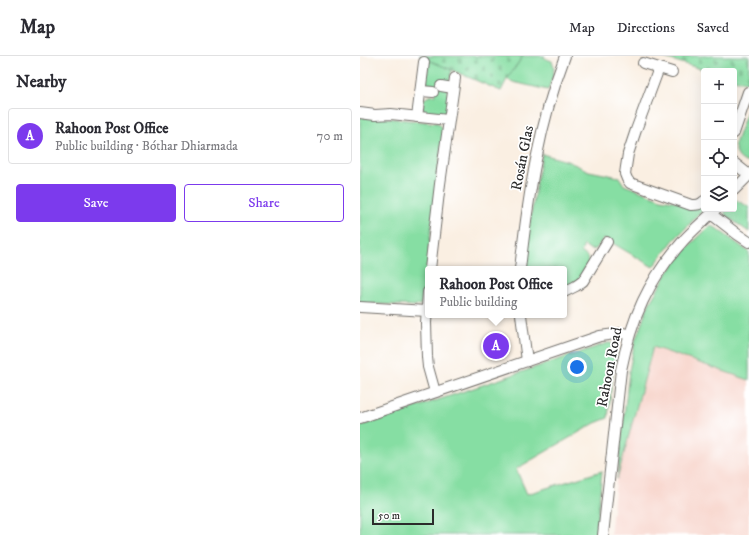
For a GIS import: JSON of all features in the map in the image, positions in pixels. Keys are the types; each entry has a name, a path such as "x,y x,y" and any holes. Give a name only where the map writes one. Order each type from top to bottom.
{"street":[{"name":"Rosán Glas","path":"520,266 526,216 543,126 565,56"},
{"path":"418,118 424,62"},
{"path":"643,63 672,72"},
{"path":"659,68 634,136 626,167 626,177 630,183 691,205 701,204"},
{"path":"421,91 437,89 454,83 448,120 430,266"},
{"path":"737,124 748,92"},
{"path":"360,113 375,115 391,114 448,120"},
{"path":"737,165 749,175 737,187"},
{"name":"Rahoon Road","path":"603,535 621,370 629,335 640,306 650,286 666,262 683,241 712,212"},
{"path":"714,212 737,234 749,242"},
{"path":"567,290 583,281 607,242"},
{"path":"360,307 425,311"},
{"path":"427,318 428,368 435,392"},
{"path":"520,318 527,361"},
{"path":"360,418 600,336 623,333 629,335"}],"shaded area":[{"path":"710,226 716,228 749,252 749,535 610,535 629,371 635,341 649,304 668,272 687,248"}],"green space":[{"path":"419,56 523,56 507,79 501,91"},
{"path":"523,56 545,56 544,58 552,61 554,72 548,90 513,82 507,79"},
{"path":"658,56 749,56 749,83 737,80 737,68 701,69"},
{"path":"429,60 452,69 450,80 448,82 447,91 449,94 446,113 444,115 425,113 423,109 424,99 435,95 436,88 429,85 426,81"},
{"path":"747,111 749,113 749,162 740,159 737,153 737,139"},
{"path":"360,117 438,123 442,127 443,131 427,266 425,266 424,300 417,306 360,303"},
{"path":"542,154 567,161 589,171 619,177 624,185 661,199 701,206 701,212 673,241 653,267 604,238 596,249 591,250 584,245 581,252 588,257 589,262 578,280 567,286 567,266 525,266 529,226"},
{"path":"737,201 749,207 749,232 725,215 725,212 737,212"},
{"path":"710,226 716,228 749,252 749,380 653,347 617,479 629,371 635,341 649,304 668,272 687,248"},
{"path":"608,343 614,345 617,352 608,418 595,423 516,469 527,494 602,471 596,535 360,535 360,426"}],"place":[{"name":"Rahoon Post Office","path":"496,346"}]}
